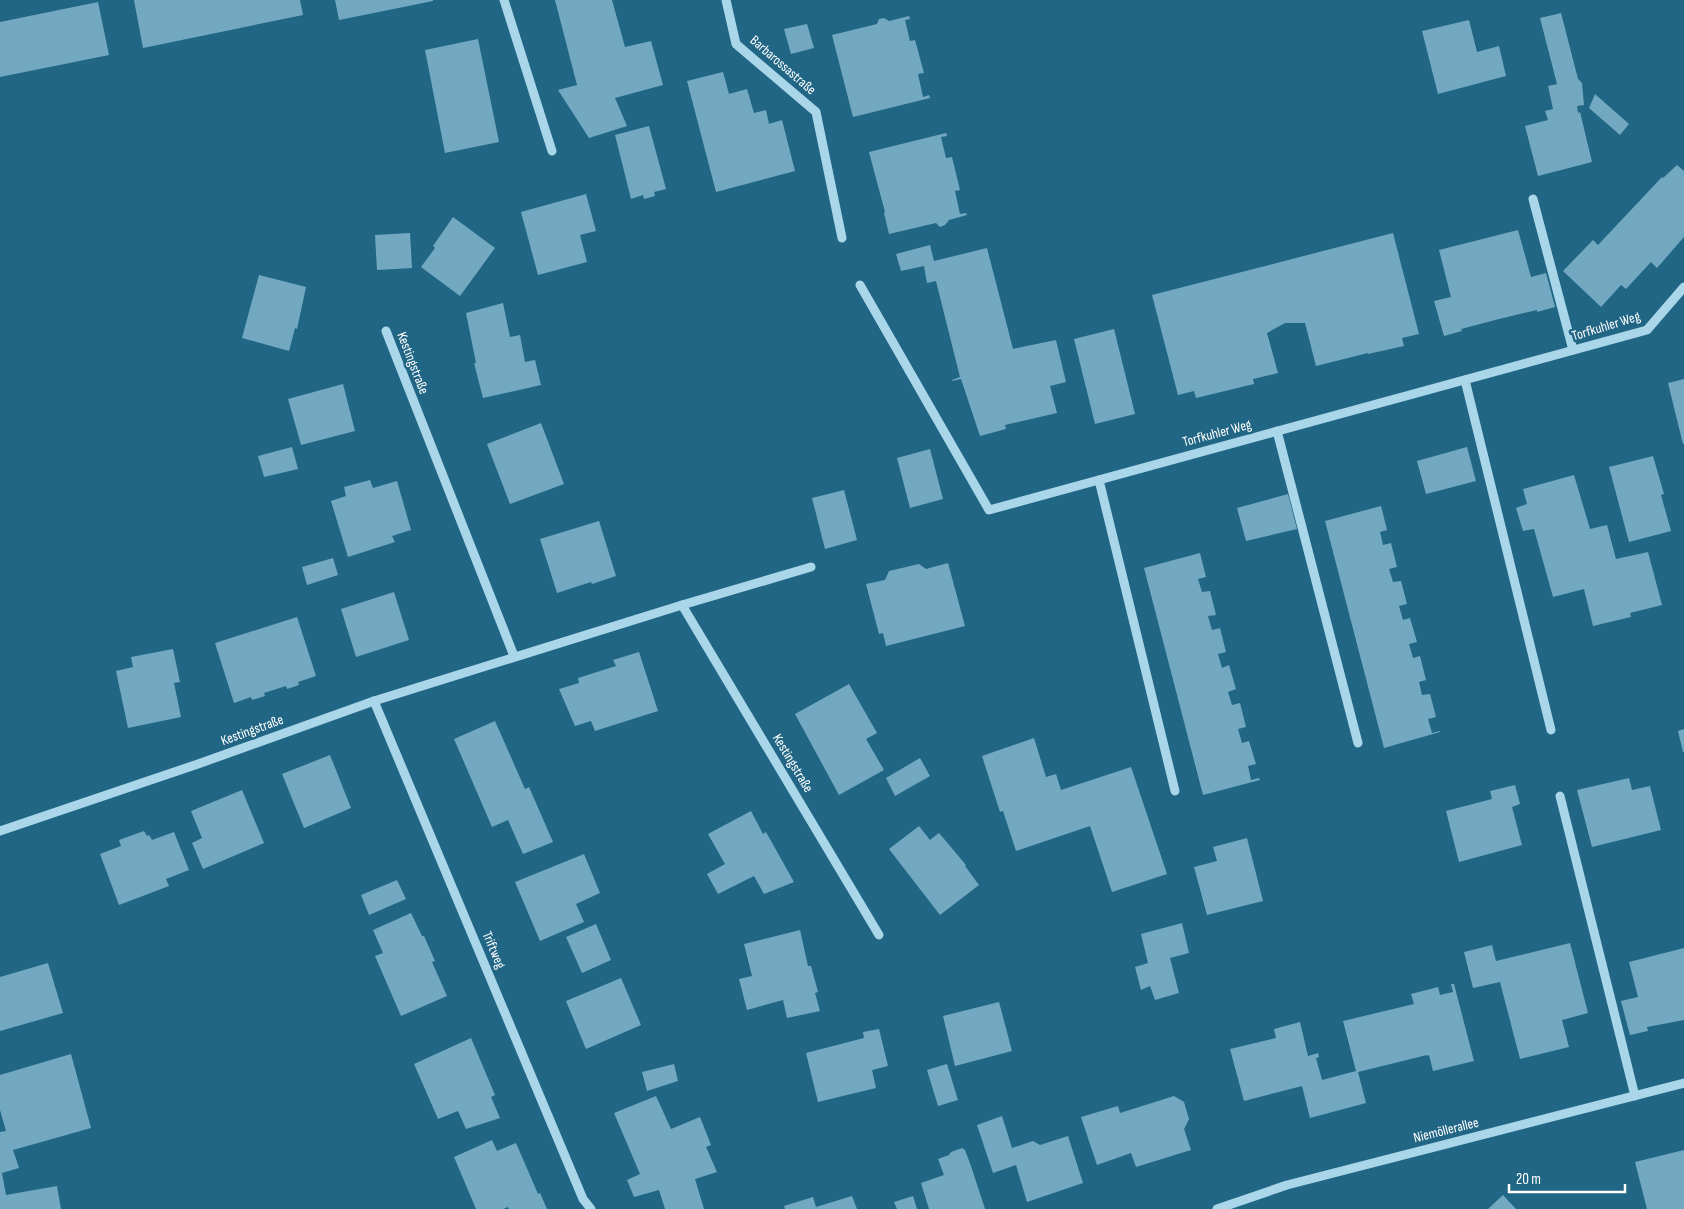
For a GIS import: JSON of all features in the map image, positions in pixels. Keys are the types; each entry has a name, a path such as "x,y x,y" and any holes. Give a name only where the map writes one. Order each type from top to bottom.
{"street":[{"path":"504,0 552,151"},
{"name":"Barbarossastraße","path":"726,0 736,44 816,112 842,238"},
{"path":"1533,199 1573,350"},
{"name":"Torfkuhler Weg","path":"860,285 989,510 1646,330 1684,287"},
{"name":"Kestingstraße","path":"386,331 514,656"},
{"path":"1465,380 1551,730"},
{"path":"1277,431 1358,743"},
{"path":"1099,480 1176,790"},
{"name":"Kestingstraße","path":"0,831 198,764 374,701 514,656 811,567"},
{"name":"Kestingstraße","path":"682,605 879,935"},
{"name":"Triftweg","path":"374,701 584,1199 591,1209"},
{"path":"1560,796 1635,1096"},
{"name":"Niemöllerallee","path":"1217,1209 1287,1185 1684,1083"}],"building":[{"path":"134,0 300,0 303,15 143,48"},
{"path":"335,0 433,0 433,1 339,20"},
{"path":"555,0 612,0 625,47 651,41 663,85 615,98 627,126 589,138 558,90 577,85"},
{"path":"98,2 109,55 0,77 0,22"},
{"path":"1561,13 1578,79 1582,83 1584,105 1577,106 1592,162 1538,176 1525,126 1548,120 1545,111 1553,109 1548,86 1557,84 1540,18"},
{"path":"909,16 910,19 905,20 910,41 915,40 924,73 918,74 923,97 929,95 930,98 853,117 832,35 877,24 879,19 884,18 889,21"},
{"path":"1469,20 1477,52 1499,46 1506,76 1438,94 1422,31"},
{"path":"807,24 814,48 791,54 784,29"},
{"path":"478,39 499,142 445,153 425,50"},
{"path":"723,72 729,94 747,89 754,113 766,110 769,124 782,120 795,171 716,192 687,81"},
{"path":"1595,94 1629,124 1620,135 1589,108"},
{"path":"649,126 666,189 654,192 655,196 644,199 643,195 631,199 615,135"},
{"path":"946,133 947,136 941,137 946,158 952,157 960,190 955,191 960,214 966,213 967,215 949,220 940,227 936,223 889,234 869,152"},
{"path":"1677,165 1684,171 1684,237 1657,268 1651,262 1626,289 1621,285 1601,307 1563,271 1593,240 1598,245 1662,177"},
{"path":"586,194 596,231 580,235 587,262 538,275 521,212"},
{"path":"453,217 495,248 460,296 421,267 435,248 433,246"},
{"path":"1518,230 1531,277 1546,273 1555,307 1499,319 1461,329 1462,331 1444,336 1434,301 1451,297 1439,250"},
{"path":"410,233 412,268 377,270 375,235"},
{"path":"1393,233 1419,334 1402,338 1404,346 1316,366 1305,323 1285,323 1267,333 1278,373 1253,379 1254,384 1196,398 1194,391 1178,395 1152,295"},
{"path":"930,245 934,261 987,248 1013,349 1056,340 1066,382 1050,386 1057,413 1005,425 1006,429 980,436 961,379 952,381 960,377 936,281 927,283 924,266 901,271 896,254"},
{"path":"259,275 306,287 297,329 295,328 289,351 242,338"},
{"path":"503,303 510,337 520,335 525,362 535,360 541,385 483,398 474,363 476,363 466,313"},
{"path":"1114,329 1135,414 1095,424 1074,339"},
{"path":"1684,379 1684,444 1683,444 1668,383"},
{"path":"343,384 355,431 301,445 288,399"},
{"path":"541,423 564,484 510,504 487,444"},
{"path":"292,447 298,469 264,477 258,456"},
{"path":"1467,447 1476,481 1426,494 1417,461"},
{"path":"930,449 943,499 910,508 897,458"},
{"path":"1653,456 1664,494 1661,495 1671,531 1629,542 1609,467"},
{"path":"1574,475 1590,529 1607,525 1616,559 1648,552 1662,605 1630,613 1631,617 1593,626 1584,589 1553,597 1534,529 1523,531 1516,508 1527,504 1523,489"},
{"path":"370,480 373,488 397,481 411,530 392,536 395,542 348,557 331,501 346,496 344,487"},
{"path":"844,490 857,540 825,549 812,498"},
{"path":"1288,494 1297,529 1246,541 1237,508"},
{"path":"1381,506 1387,530 1380,532 1383,545 1391,543 1397,567 1389,569 1393,582 1401,581 1407,604 1399,606 1403,620 1410,618 1417,642 1409,644 1413,658 1420,656 1426,680 1419,682 1422,695 1430,694 1436,717 1428,719 1432,733 1440,731 1384,748 1325,521"},
{"path":"599,521 616,576 557,593 540,539"},
{"path":"1200,553 1206,577 1198,579 1202,592 1210,591 1216,615 1208,616 1212,630 1220,628 1226,652 1218,654 1222,668 1229,665 1236,689 1228,692 1232,705 1240,703 1246,727 1238,729 1242,743 1249,741 1256,764 1248,766 1251,780 1259,778 1260,780 1203,795 1144,568"},
{"path":"333,558 338,575 307,585 302,567"},
{"path":"948,563 965,626 886,646 883,633 879,634 866,584 885,580 889,571 919,564 926,569"},
{"path":"394,592 409,640 356,657 341,609"},
{"path":"297,617 316,676 298,682 299,685 287,689 286,686 264,693 265,696 252,700 251,697 234,703 215,643"},
{"path":"173,649 180,682 174,683 181,717 128,728 116,671 133,667 131,657"},
{"path":"639,652 658,711 595,731 591,721 575,726 559,689 579,683 578,678 616,666 613,660"},
{"path":"849,684 877,733 866,739 884,770 839,795 795,714"},
{"path":"495,721 525,789 529,787 553,842 523,854 508,820 492,827 454,739"},
{"path":"1684,729 1684,752 1683,752 1678,731"},
{"path":"1034,738 1046,777 1056,774 1061,790 1131,767 1167,874 1112,892 1090,826 1016,851 1003,811 1000,812 982,756"},
{"path":"330,755 351,808 304,828 282,774"},
{"path":"920,758 930,776 895,796 886,778"},
{"path":"1629,778 1632,790 1650,786 1661,830 1592,847 1577,790"},
{"path":"1515,785 1520,804 1512,807 1522,845 1459,862 1446,811 1492,799 1490,791"},
{"path":"242,790 264,843 203,869 192,843 202,838 191,811"},
{"path":"751,811 763,834 766,832 794,882 764,894 754,876 718,894 707,874 725,864 708,834"},
{"path":"919,826 930,840 939,833 966,865 979,885 940,915 889,849"},
{"path":"144,831 152,840 174,832 189,870 166,879 169,886 119,905 100,854 121,846 119,840"},
{"path":"1247,838 1263,901 1207,915 1194,867 1217,861 1213,847"},
{"path":"584,854 600,893 576,904 584,922 540,941 515,882"},
{"path":"397,880 406,899 369,915 361,895"},
{"path":"411,913 435,961 432,962 447,996 401,1016 375,956 383,953 373,930"},
{"path":"1182,923 1189,953 1170,958 1179,993 1155,1000 1150,986 1141,990 1135,967 1148,963 1141,934"},
{"path":"596,924 611,960 582,973 566,937"},
{"path":"800,930 808,966 811,966 818,992 815,993 820,1011 787,1018 783,1000 747,1010 739,979 752,976 744,944"},
{"path":"1570,943 1588,1013 1562,1020 1569,1047 1520,1059 1500,982 1473,988 1464,952 1492,945 1496,961"},
{"path":"1684,948 1684,1020 1647,1027 1648,1031 1630,1035 1621,1001 1638,997 1629,962"},
{"path":"48,963 63,1013 0,1031 0,977"},
{"path":"621,978 641,1025 586,1049 566,1001"},
{"path":"1451,984 1454,984 1474,1061 1433,1071 1429,1055 1427,1055 1358,1072 1366,1103 1310,1118 1302,1086 1244,1101 1230,1049 1276,1038 1274,1029 1300,1022 1308,1056 1318,1053 1319,1057 1316,1058 1322,1080 1356,1071 1343,1021 1414,1004 1411,994 1438,987 1440,995 1453,992"},
{"path":"999,1002 1012,1051 955,1066 943,1016"},
{"path":"879,1029 888,1066 872,1070 876,1088 818,1102 806,1053 864,1038 863,1032"},
{"path":"471,1038 495,1095 491,1097 500,1118 466,1129 458,1111 438,1119 414,1064"},
{"path":"71,1054 91,1128 13,1150 19,1168 2,1173 6,1195 57,1186 61,1209 0,1209 0,1132 6,1131 0,1110 0,1075"},
{"path":"674,1064 678,1081 647,1091 642,1072"},
{"path":"947,1064 958,1100 938,1106 927,1070"},
{"path":"656,1096 671,1129 700,1117 711,1145 706,1147 717,1172 695,1179 704,1209 665,1209 659,1190 634,1197 627,1180 640,1174 614,1113"},
{"path":"1174,1096 1184,1102 1189,1119 1184,1129 1191,1150 1136,1167 1131,1153 1097,1165 1081,1117 1118,1106 1120,1113"},
{"path":"1002,1116 1012,1148 1033,1141 1040,1145 1068,1136 1083,1183 1027,1202 1016,1165 993,1173 977,1125"},
{"path":"492,1140 497,1151 516,1143 538,1194 540,1193 547,1209 509,1209 508,1207 503,1209 476,1209 454,1157"},
{"path":"962,1148 965,1150 985,1209 929,1209 921,1183 944,1175 938,1159"},
{"path":"1684,1150 1684,1209 1647,1209 1635,1162"},
{"path":"1503,1195 1516,1209 1488,1209"},
{"path":"852,1196 857,1209 785,1209 784,1206 813,1197 816,1207"},
{"path":"913,1196 917,1209 897,1209 894,1202"}]}
